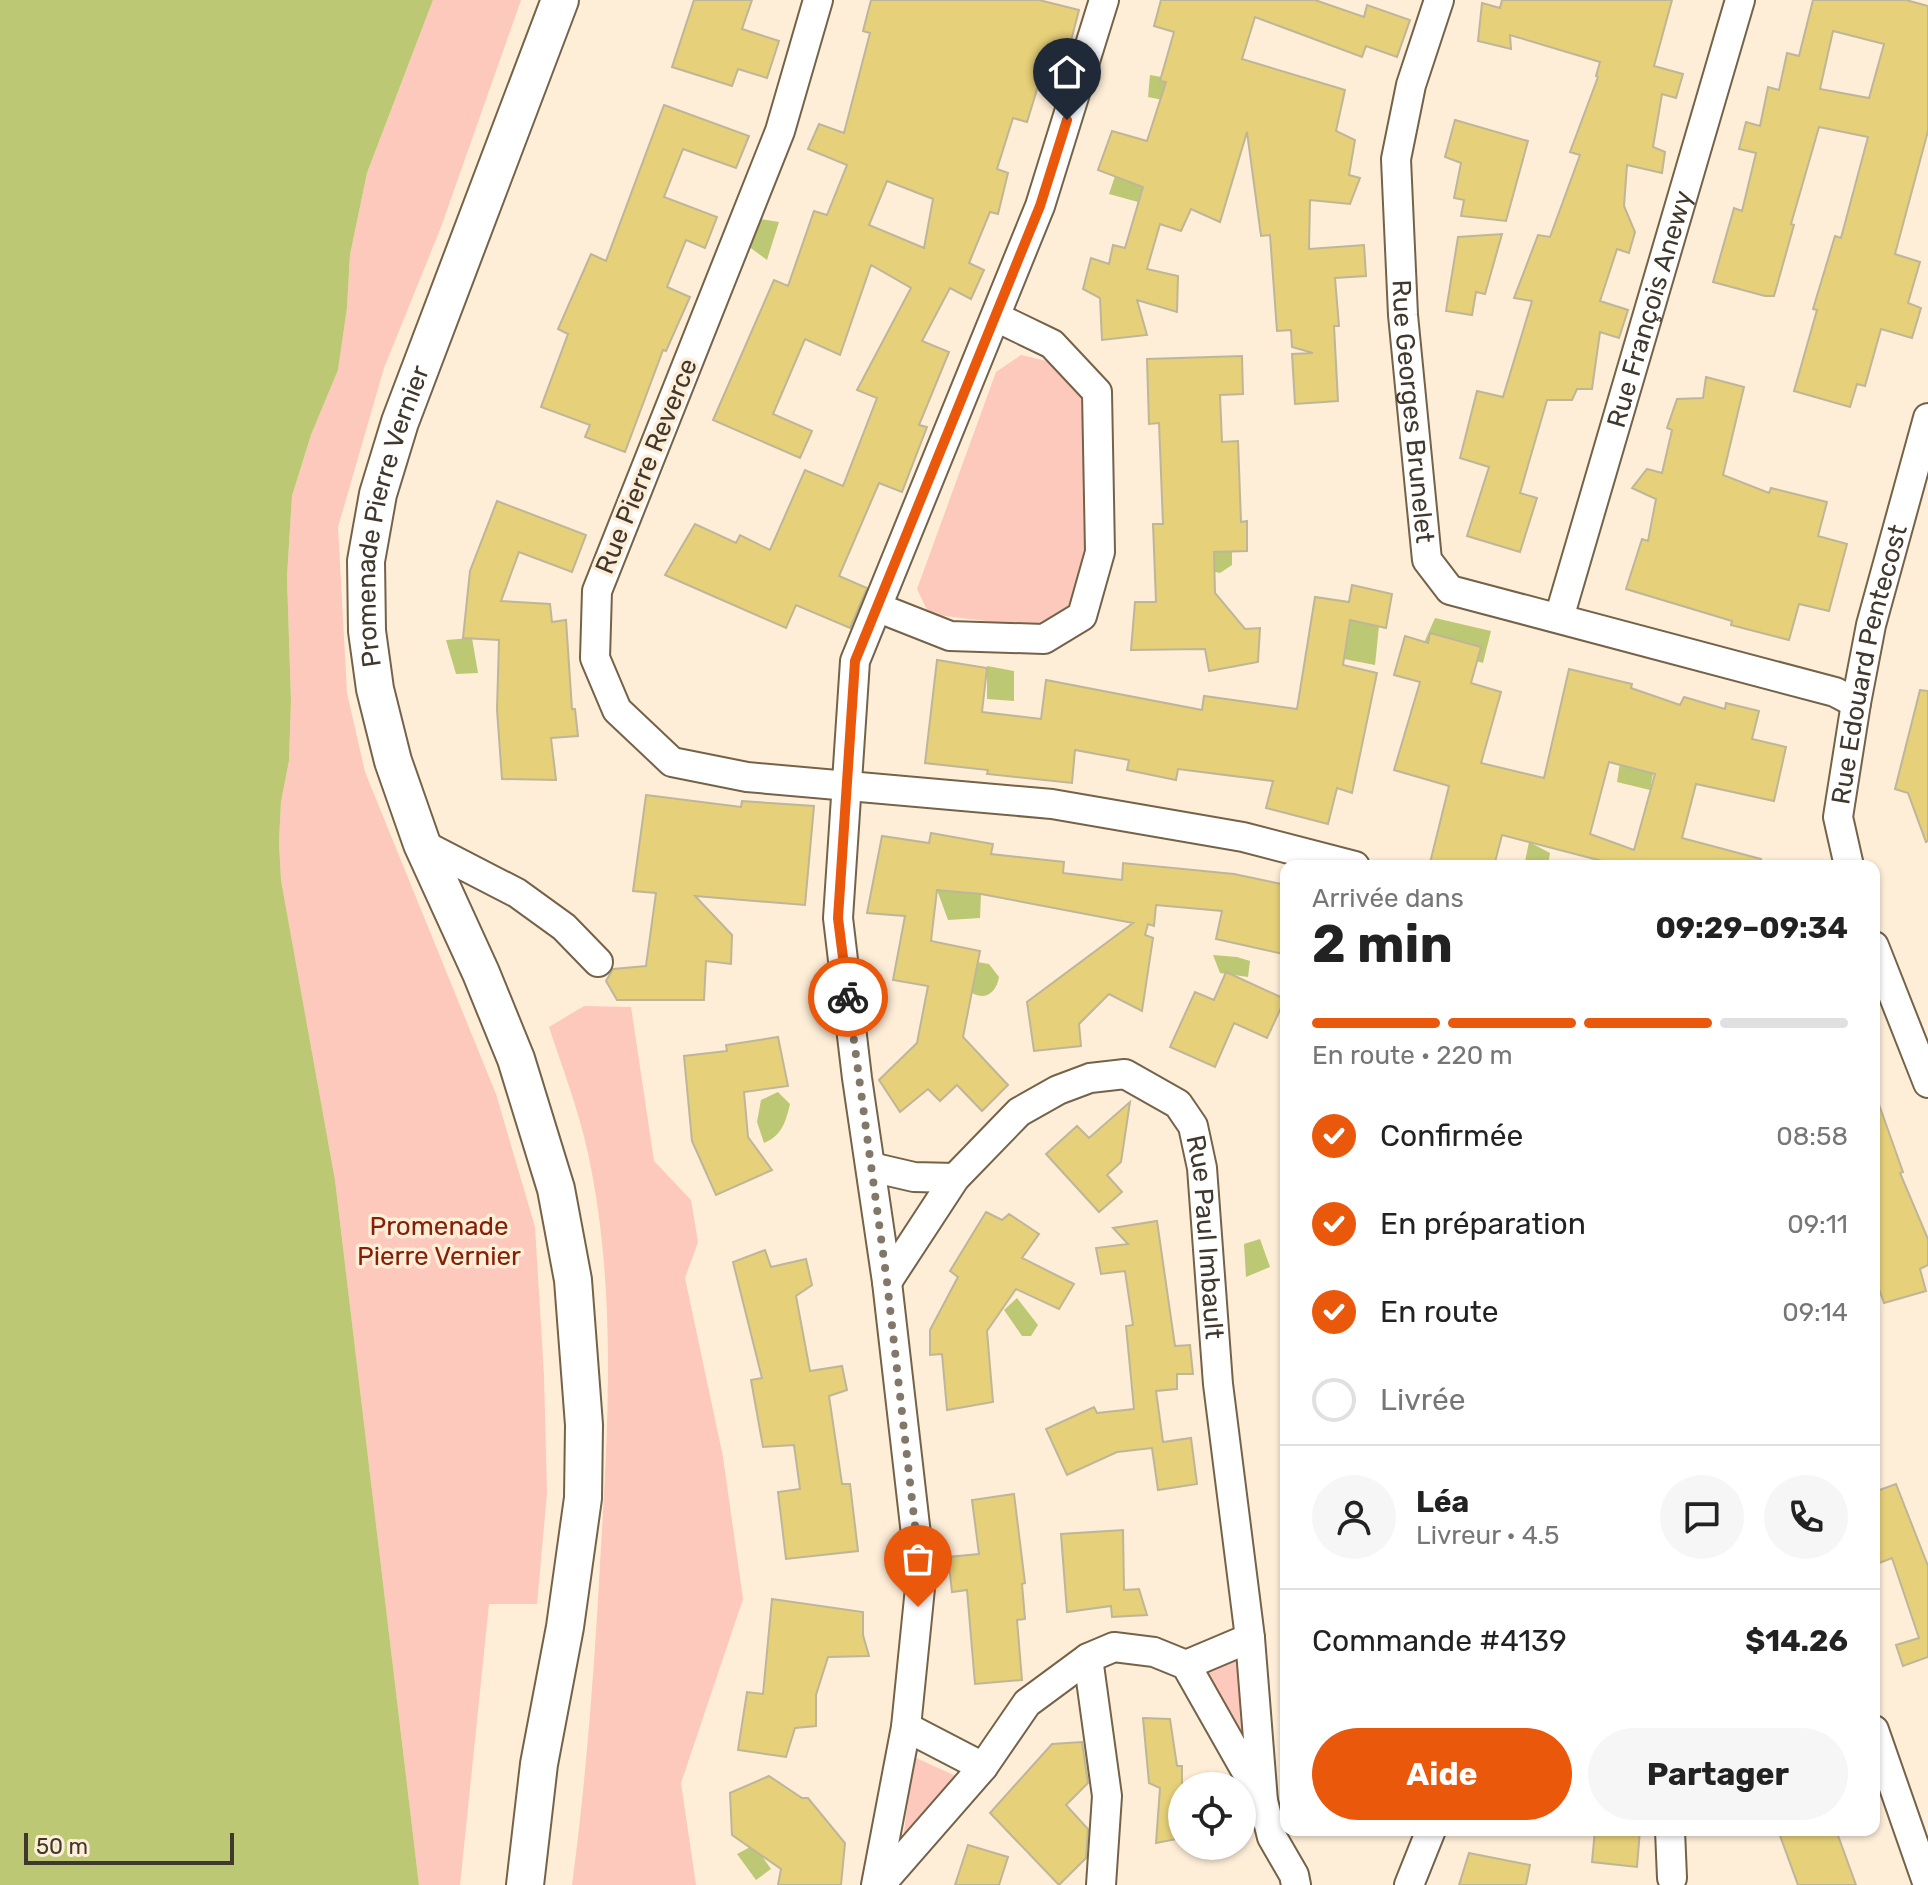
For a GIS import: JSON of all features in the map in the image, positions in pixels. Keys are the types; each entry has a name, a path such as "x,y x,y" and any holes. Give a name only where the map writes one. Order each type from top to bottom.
{"main road":[{"name":"Promenade Pierre Vernier","path":"525,1885 539,1764 565,1627 583,1498 584,1425 573,1280 556,1189 516,1059 422,844 393,761 375,689 367,631 366,561 378,494 400,422 560,0"}],"street":[{"name":"Rue Pierre Reverce","path":"818,0 780,131 597,591 595,658 617,710 672,762 747,777 1052,804 1243,837 1332,860"},
{"path":"878,1885 906,1727 921,1578 887,1282 838,918 855,661 1040,206 1104,0"},
{"name":"Rue Georges Brunelet","path":"1439,0 1411,85 1396,159 1403,315 1427,560 1450,590 1835,692 1856,703"},
{"name":"Rue François Anewy","path":"1559,618 1740,0"},
{"path":"879,608 950,636 1044,639 1082,616 1100,552 1097,392 1052,344 996,317"},
{"name":"Rue Edouard Pentecost","path":"1848,860 1838,817 1856,703 1871,625 1928,418"},
{"path":"422,844 517,893 564,927 598,962"},
{"path":"1882,985 1928,1083"},
{"name":"Rue Paul Imbault","path":"887,1282 955,1178 1019,1112 1058,1090 1090,1078 1125,1074 1178,1104 1193,1126 1202,1168 1218,1384 1250,1638 1263,1801 1272,1837 1301,1882"},
{"path":"871,1167 914,1177 955,1178"},
{"path":"878,1885 983,1767 1027,1703 1088,1658 1114,1647 1154,1652 1186,1665 1250,1638"},
{"path":"1088,1658 1107,1796 1101,1885"},
{"name":"Rue Paul Imbault","path":"1186,1665 1263,1801"},
{"path":"906,1727 983,1767"},
{"path":"1880,1747 1928,1885"},
{"path":"1408,1883 1428,1836"},
{"path":"1670,1836 1672,1878"}],"green space":[{"name":"Promenade Pierre Vernier","path":"433,0 521,0 441,227 384,368 338,527 347,693 365,772 496,1094 535,1227 547,1493 537,1604 489,1604 460,1885 419,1885 335,1180 281,880 279,842 281,802 289,761 291,701 287,577 292,496 311,435 338,370 347,308 350,255 367,173"},
{"path":"1021,355 1059,364 1081,396 1088,537 1067,613 1034,627 929,614 917,589 996,372"},
{"path":"584,1006 631,1007 654,1161 691,1200 698,1242 685,1278 723,1457 743,1599 681,1783 696,1885 572,1885 596,1632 608,1347 603,1248 587,1149 549,1027"},
{"path":"1250,1648 1258,1783 1256,1772 1252,1772 1194,1670"},
{"path":"914,1757 960,1778 902,1846"}],"shaded area":[{"path":"0,0 433,0 367,173 350,255 347,308 338,370 311,435 292,496 287,577 291,701 289,761 281,802 279,842 281,880 335,1180 419,1885 0,1885"},
{"path":"1150,75 1184,81 1178,103 1148,97"},
{"path":"1115,176 1144,181 1138,202 1109,194"},
{"path":"760,219 779,222 767,260 748,246"},
{"path":"1207,548 1232,551 1232,565 1220,573 1211,571"},
{"path":"1435,618 1491,631 1483,663 1423,645"},
{"path":"1350,620 1379,626 1375,665 1344,659"},
{"path":"472,638 478,673 456,674 446,640"},
{"path":"987,666 1014,671 1014,701 987,699"},
{"path":"1620,762 1654,768 1650,790 1617,782"},
{"path":"1529,842 1550,853 1549,860 1525,860"},
{"path":"937,890 981,894 980,918 948,920"},
{"path":"1213,955 1250,961 1248,977 1220,973"},
{"path":"977,962 989,964 999,977 988,995 978,996 968,990"},
{"path":"778,1092 790,1104 779,1132 764,1143 757,1122 761,1100"},
{"path":"1260,1239 1270,1267 1246,1277 1244,1244"},
{"path":"1017,1298 1038,1325 1031,1336 1022,1336 1004,1310"},
{"path":"754,1845 771,1869 756,1880 737,1854"}],"building":[{"path":"694,0 752,0 742,29 779,41 767,78 738,69 732,86 672,67"},
{"path":"871,0 1039,0 1079,10 1062,75 1043,70 1027,122 1013,118 997,169 1008,173 998,214 990,212 969,263 984,270 971,299 950,288 922,341 949,352 919,425 927,427 902,492 879,483 839,576 867,588 850,628 796,605 786,628 665,575 695,524 736,543 740,535 770,550 805,470 843,486 877,398 857,390 911,288 871,265 840,355 805,339 773,414 812,431 800,458 713,420 774,280 788,286 814,211 827,215 847,165 808,149 819,124 844,133 870,33 863,31","holes":["887,181 933,199 924,248 869,225"]},
{"path":"1161,0 1315,0 1364,17 1367,5 1410,20 1397,57 1366,46 1362,57 1255,17 1242,59 1345,90 1336,131 1355,140 1349,175 1360,178 1350,204 1310,200 1309,249 1364,245 1366,276 1335,278 1339,326 1334,326 1338,401 1295,404 1292,354 1313,353 1292,347 1291,330 1277,331 1270,235 1261,236 1247,132 1220,222 1191,209 1181,231 1160,224 1147,269 1178,276 1177,312 1137,300 1147,335 1102,340 1100,298 1083,289 1091,258 1109,264 1113,245 1125,248 1143,187 1098,170 1112,131 1147,141 1166,82 1160,81 1174,32 1154,26"},
{"path":"1502,0 1672,0 1654,66 1683,74 1676,98 1662,94 1653,147 1665,152 1662,173 1627,165 1624,206 1635,232 1629,253 1617,249 1600,301 1628,310 1619,338 1600,332 1592,389 1577,389 1572,400 1547,400 1520,493 1537,498 1520,552 1467,536 1489,467 1460,458 1477,391 1503,397 1532,301 1514,298 1538,235 1550,237 1580,155 1570,152 1598,77 1600,62 1510,35 1511,49 1478,41 1482,3 1500,8"},
{"path":"1813,0 1906,0 1928,6 1928,131 1895,254 1920,262 1908,303 1921,308 1912,338 1881,329 1865,386 1857,384 1850,407 1794,391 1817,310 1813,309 1835,236 1841,238 1868,137 1819,127 1774,296 1713,282 1734,208 1742,211 1756,153 1739,149 1746,122 1760,126 1768,87 1779,90 1787,53 1799,56","holes":["1833,31 1884,44 1869,98 1820,89"]},
{"path":"664,105 749,136 736,168 683,149 664,197 717,217 705,248 686,240 667,287 690,297 666,351 663,350 625,452 585,437 590,425 541,407 568,334 558,329 591,254 606,261"},
{"path":"1455,120 1528,141 1506,221 1461,216 1464,200 1454,198 1461,163 1445,157"},
{"path":"1502,234 1485,294 1476,292 1472,315 1446,311 1458,237"},
{"path":"1242,356 1243,394 1220,395 1222,442 1238,441 1241,522 1247,521 1247,551 1214,552 1215,593 1245,629 1260,628 1258,662 1209,671 1205,649 1131,650 1135,602 1156,602 1153,524 1163,524 1159,423 1149,424 1147,359"},
{"path":"1706,377 1744,387 1723,475 1769,493 1771,488 1827,502 1818,536 1847,544 1829,611 1799,604 1789,640 1731,625 1732,621 1626,589 1642,539 1648,541 1656,499 1632,488 1647,469 1662,473 1672,430 1667,428 1677,399 1703,398"},
{"path":"497,501 586,535 572,572 519,552 501,601 550,604 552,622 566,620 572,709 575,709 578,736 551,738 556,780 502,779 497,710 499,640 463,638 470,571"},
{"path":"1352,585 1392,594 1386,628 1350,620 1343,665 1377,673 1352,793 1337,788 1328,824 1266,808 1273,781 1178,769 1176,780 1127,770 1129,760 1075,750 1072,783 987,774 988,770 925,763 937,660 987,668 982,712 1041,719 1046,680 1202,710 1204,696 1297,709 1315,597 1349,602"},
{"path":"1430,633 1481,647 1471,683 1501,692 1481,763 1544,778 1569,669 1632,684 1631,688 1680,705 1684,697 1725,709 1726,703 1759,711 1752,739 1786,747 1774,801 1696,784 1682,838 1761,860 1598,860 1502,835 1496,860 1431,860 1449,786 1394,770 1420,682 1394,675 1405,636 1428,643","holes":["1609,762 1655,774 1634,850 1590,834"]},
{"path":"1920,690 1928,691 1926,842 1908,793 1895,789"},
{"path":"646,795 741,807 742,801 814,806 805,905 695,896 732,935 731,964 706,961 704,1000 617,1000 606,981 613,969 646,966 656,893 633,891"},
{"path":"931,833 993,844 991,854 1064,862 1063,873 1122,880 1123,863 1234,874 1280,884 1280,953 1216,939 1222,911 1156,905 1154,926 1148,924 1145,935 1153,938 1142,1011 1109,994 1079,1024 1081,1046 1034,1051 1027,1002 1133,923 981,894 937,890 931,941 980,951 963,1037 1008,1085 982,1111 957,1085 940,1101 928,1089 900,1112 879,1080 917,1043 928,986 893,980 905,916 867,913 882,836 929,843"},
{"path":"1226,972 1280,997 1280,1010 1267,1038 1234,1023 1215,1067 1170,1047 1195,992 1214,1000"},
{"path":"778,1037 788,1086 744,1092 748,1137 772,1170 716,1195 692,1141 684,1056 727,1051 726,1045"},
{"path":"1130,1102 1121,1162 1107,1175 1122,1192 1099,1212 1046,1154 1077,1126 1089,1138"},
{"path":"1880,1107 1903,1172 1900,1173 1928,1239 1928,1265 1920,1269 1926,1291 1884,1303 1880,1292"},
{"path":"986,1212 1002,1220 1009,1214 1039,1234 1022,1258 1074,1284 1059,1309 1016,1289 987,1331 993,1402 947,1410 942,1354 930,1355 930,1330 958,1277 950,1271"},
{"path":"1157,1221 1175,1346 1190,1345 1193,1374 1177,1374 1177,1389 1156,1391 1163,1442 1191,1438 1197,1484 1158,1490 1152,1448 1117,1452 1067,1475 1046,1429 1094,1407 1097,1413 1134,1409 1126,1326 1133,1325 1125,1271 1101,1274 1096,1248 1128,1244 1113,1228"},
{"path":"765,1250 771,1267 806,1259 812,1285 796,1296 810,1371 842,1366 847,1390 829,1396 842,1484 850,1484 858,1551 786,1559 778,1492 800,1489 794,1445 763,1447 751,1380 762,1378 733,1262"},
{"path":"1896,1484 1928,1566 1928,1657 1903,1666 1896,1645 1919,1638 1892,1558 1880,1563 1880,1490"},
{"path":"1014,1494 1025,1583 1022,1584 1025,1619 1017,1620 1022,1680 975,1684 967,1590 952,1592 948,1557 979,1554 972,1500"},
{"path":"1123,1530 1124,1590 1139,1589 1147,1615 1112,1617 1111,1606 1067,1612 1061,1534"},
{"path":"772,1599 863,1612 863,1635 869,1656 828,1657 816,1695 816,1726 795,1728 786,1757 738,1750 747,1692 763,1694"},
{"path":"1143,1718 1170,1719 1177,1766 1182,1766 1182,1772 1168,1772 1168,1841 1156,1843 1160,1788 1149,1783"},
{"path":"1082,1742 1088,1783 1066,1805 1088,1829 1086,1858 1059,1885 990,1813 1052,1744"},
{"path":"769,1776 802,1798 808,1798 845,1843 841,1885 778,1885 781,1869 732,1835 730,1793"},
{"path":"1594,1836 1640,1836 1637,1867 1592,1862"},
{"path":"1780,1836 1838,1836 1856,1885 1798,1885"},
{"path":"968,1845 1008,1857 999,1885 955,1885"},
{"path":"1469,1853 1530,1865 1526,1885 1459,1885"}],"way so far":[{"path":"848,997 887,1282 921,1578 918,1607"}],"route":[{"path":"848,997 838,918 855,661 1040,206 1067,120"}]}
